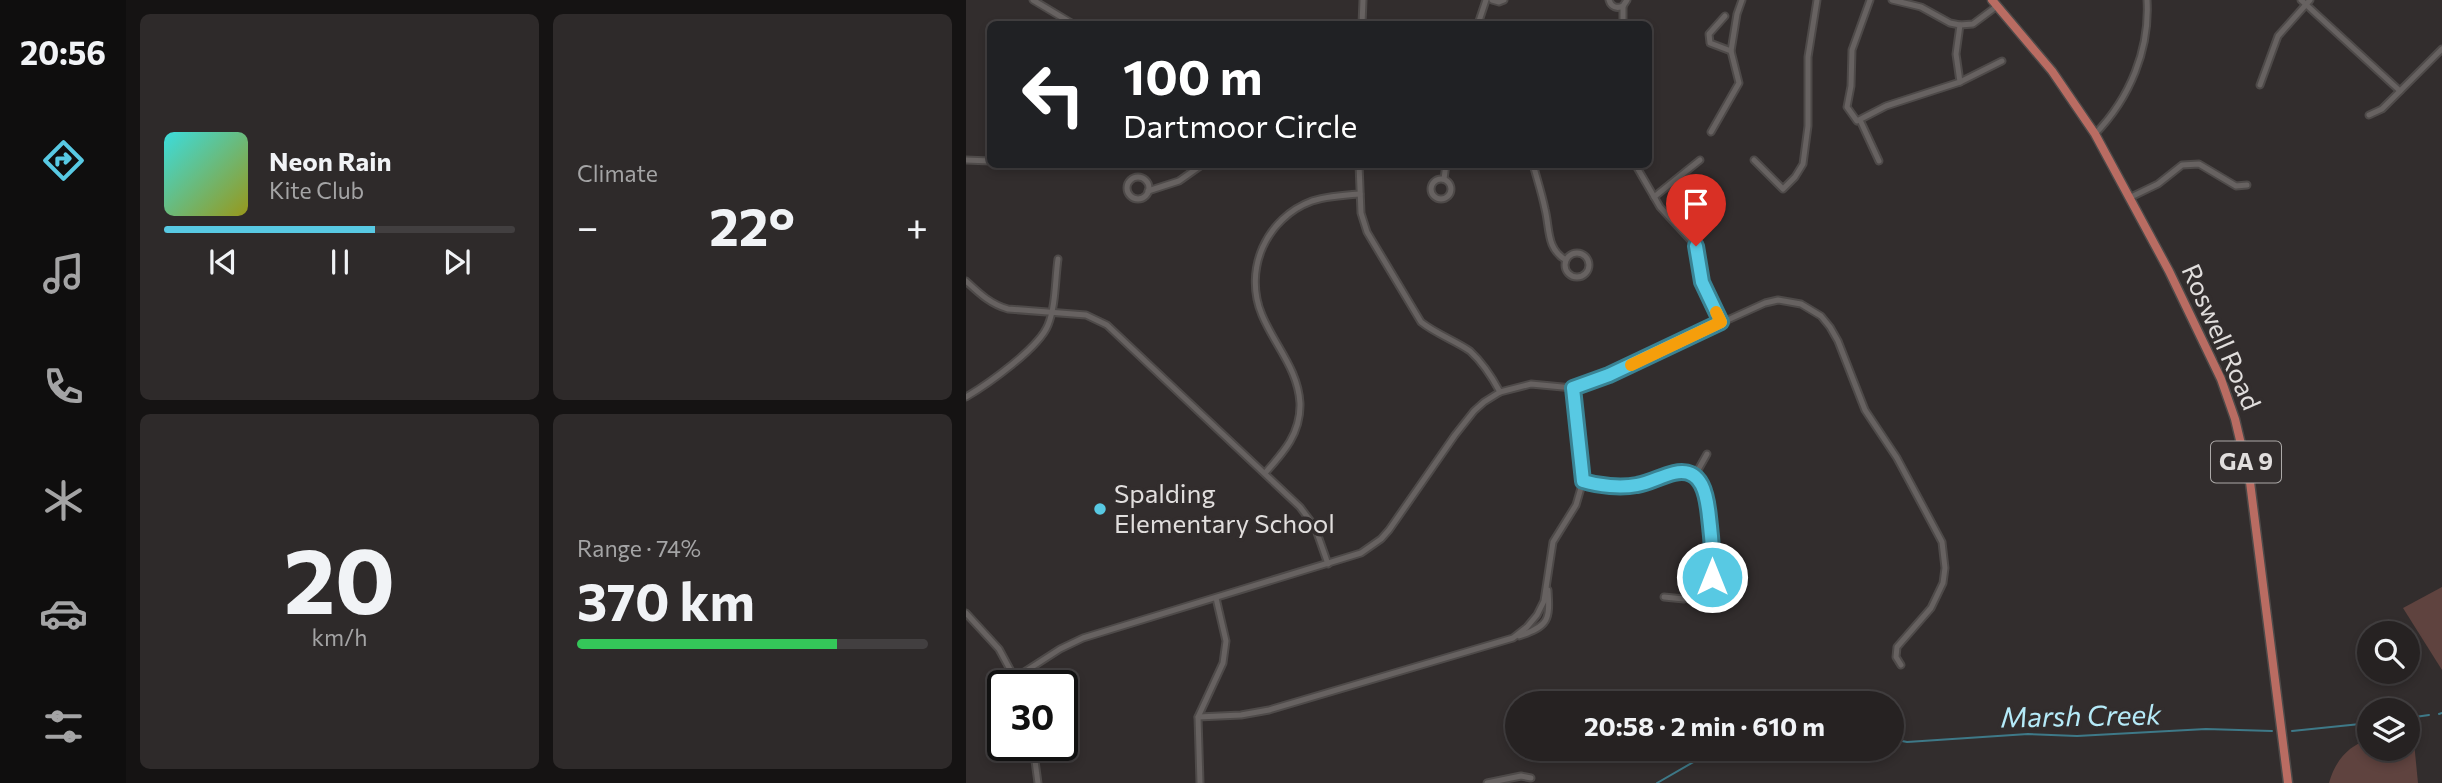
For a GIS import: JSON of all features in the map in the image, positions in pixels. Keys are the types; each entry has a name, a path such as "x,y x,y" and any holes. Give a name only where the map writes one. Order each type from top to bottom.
{"main road":[{"name":"Roswell Road","path":"1995,3 2052,71 2095,134 2131,197 2221,379 2242,445 2251,495 2288,783"}],"street":[{"path":"1033,0 1068,21"},
{"path":"1362,21 1363,0"},
{"path":"1479,21 1486,0"},
{"path":"1492,0 1504,0"},
{"path":"1609,0 1614,7 1623,6"},
{"path":"1623,21 1623,6 1627,0"},
{"path":"1711,132 1739,83 1731,51 1734,27 1742,0"},
{"path":"1754,160 1783,189 1796,177 1802,164 1808,126 1808,57 1817,0"},
{"path":"1870,0 1852,50 1851,86 1847,107 1857,121 1886,106 1960,82 2002,61"},
{"path":"1892,0 1922,7 1960,26 1973,24 1995,3"},
{"path":"2095,134 2110,116 2141,61 2148,31 2147,0"},
{"path":"2260,85 2277,36 2305,1 2400,91"},
{"path":"1725,16 1709,34 1710,43 1731,51"},
{"path":"1960,26 1956,64 1960,82"},
{"path":"2369,114 2382,109 2442,49"},
{"path":"1860,120 1879,161"},
{"path":"966,160 987,161"},
{"path":"1654,197 1700,160"},
{"path":"2131,197 2158,184 2182,165 2199,164 2236,186 2247,185"},
{"path":"1148,191 1148,184 1143,179 1133,178 1128,184 1128,191 1134,198 1144,197 1148,191 1179,181 1197,168"},
{"path":"1359,168 1361,213 1367,232 1421,322 1471,352 1491,376 1500,392"},
{"path":"1444,179 1445,168"},
{"path":"1534,168 1546,211 1549,238 1556,252 1566,260"},
{"path":"1637,168 1660,207 1696,246 1702,282 1721,322"},
{"path":"1265,473 1292,440 1300,405 1296,379 1258,303 1255,278 1259,254 1274,228 1297,208 1326,198 1360,194"},
{"path":"1575,254 1582,255 1588,264 1587,271 1581,276 1571,276 1565,267 1566,260 1575,254"},
{"path":"966,397 1035,344 1046,330 1058,259"},
{"path":"966,281 998,306 1086,315 1107,325 1265,473 1310,519 1320,537 1328,564"},
{"path":"1027,670 1083,638 1361,553 1381,539 1474,411 1500,392 1531,384 1573,388 1609,375 1765,303 1778,300 1801,304 1821,316 1838,341 1865,410 1898,458 1937,529 1945,555 1943,583 1931,608 1897,647 1896,656 1901,665"},
{"path":"1513,638 1527,627 1544,601 1553,542 1576,505 1583,481 1573,388"},
{"path":"1694,477 1707,454"},
{"path":"1583,481 1628,486 1646,483 1676,472 1694,477 1702,485 1707,495 1712,539 1712,577 1706,588 1695,596 1684,599 1664,597"},
{"path":"1198,718 1269,710 1536,631 1546,622 1549,611 1548,582"},
{"path":"1200,783 1198,718 1223,663 1226,641 1216,598"},
{"path":"967,616 999,649 1011,670"},
{"path":"1034,761 1038,783"},
{"path":"1487,783 1521,776 1531,778"}],"shaded area":[{"path":"2442,587 2442,670 2420,635 2420,621 2411,621 2403,608"},
{"path":"2357,745 2357,761 2416,761 2418,783 2329,783 2339,761"}],"waterway":[{"path":"2420,716 2429,715"},
{"path":"2292,731 2357,724"},
{"name":"Marsh Creek","path":"1904,741 2028,734 2077,736 2206,729 2272,731"},
{"name":"Marsh Creek","path":"1657,783 1695,761"}],"slow traffic":[{"path":"1631,365 1721,322 1716,312"}],"place":[{"name":"Spalding Elementary School","path":"1100,509"}],"route":[{"path":"1696,246 1702,282 1721,322 1609,375 1573,388 1583,481 1628,486 1646,483 1676,472 1694,477 1707,495 1712,539 1712,577"}]}
